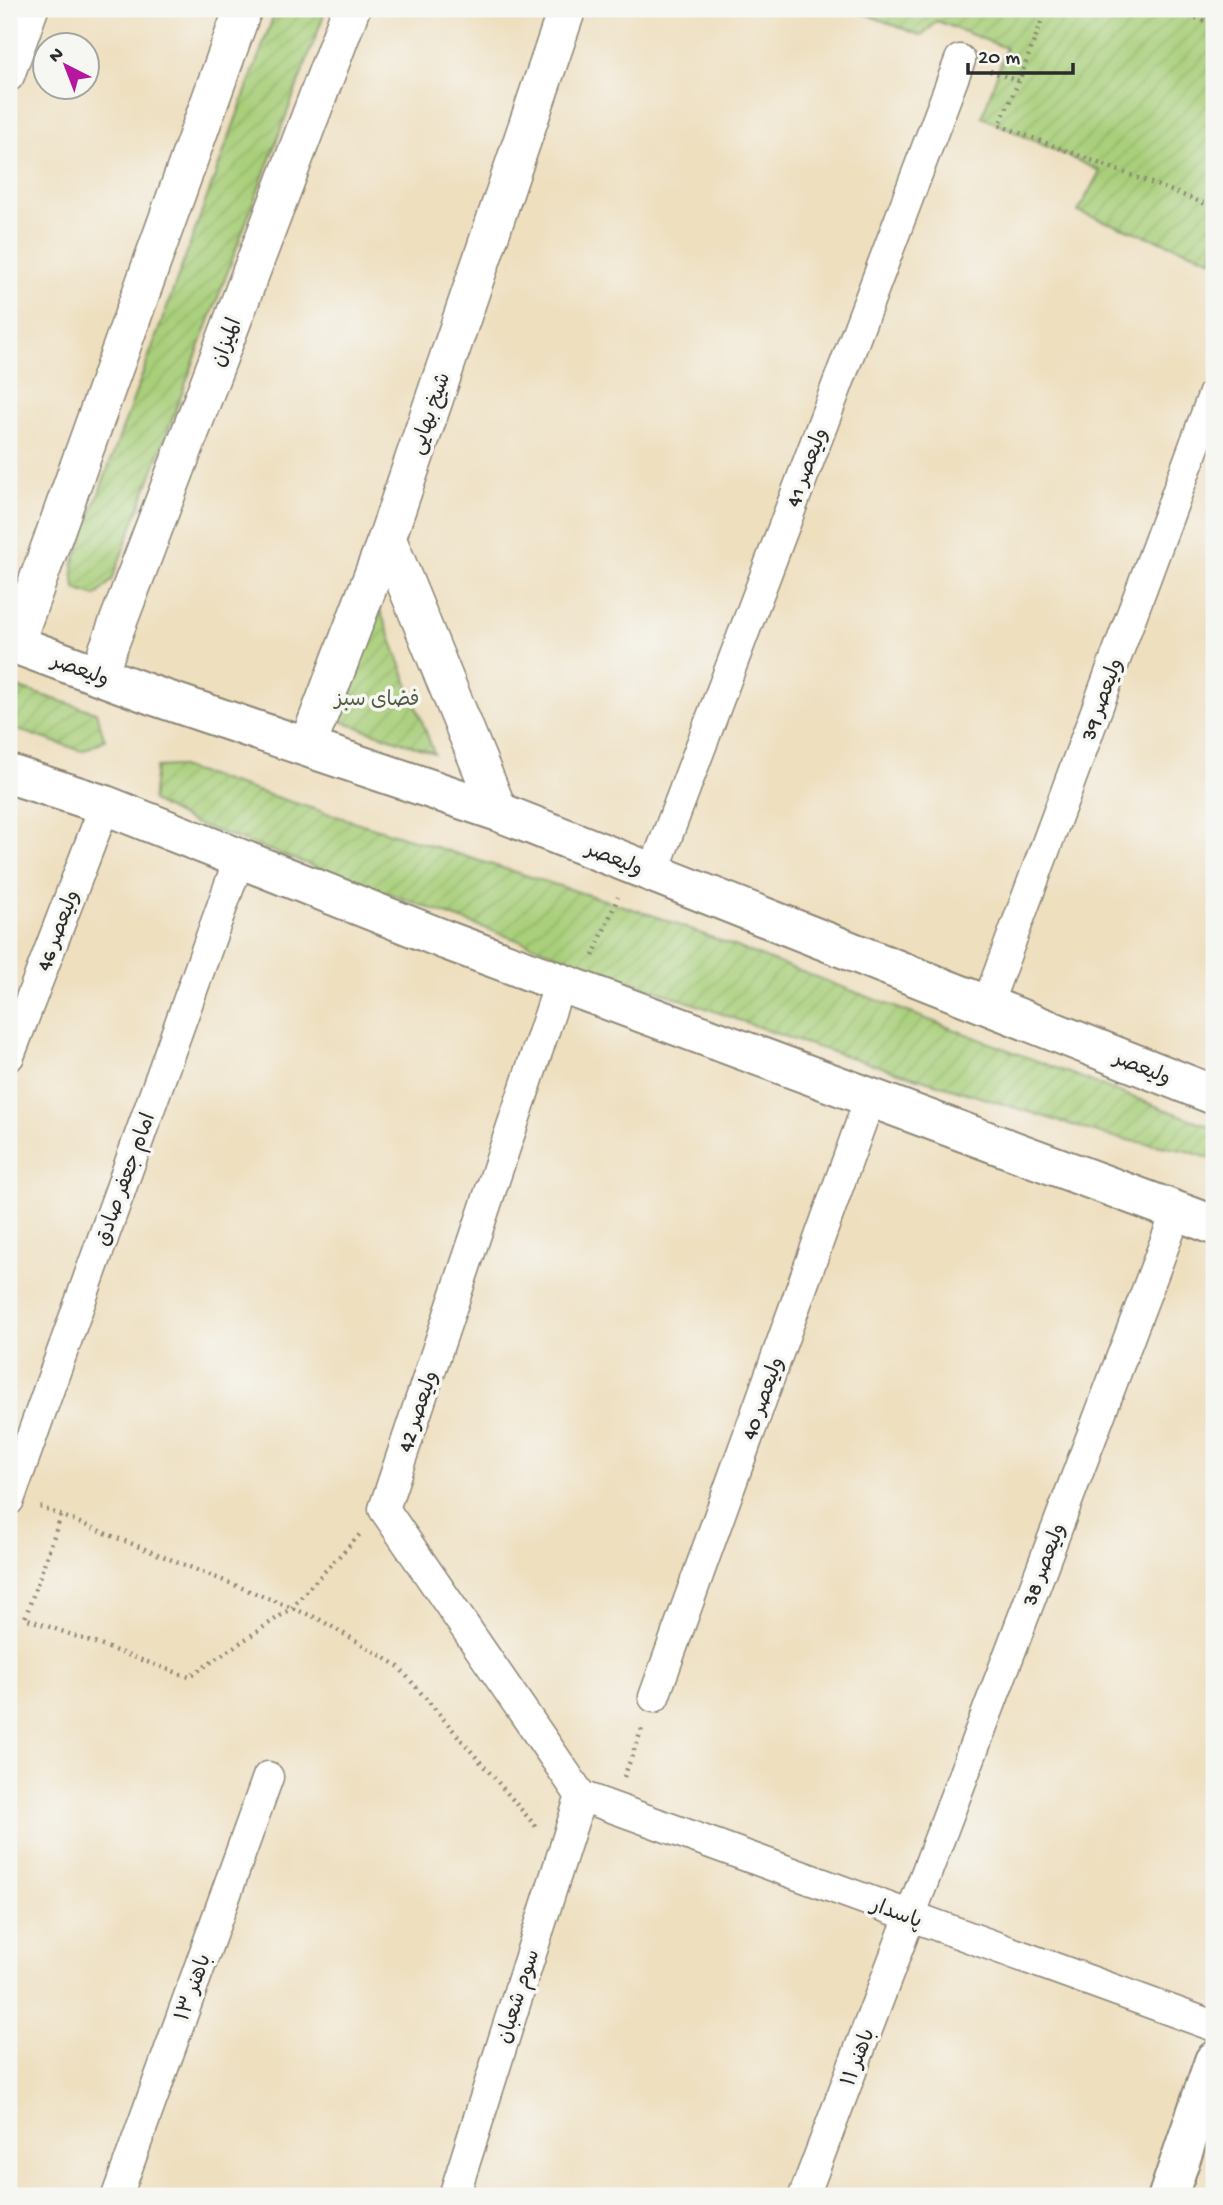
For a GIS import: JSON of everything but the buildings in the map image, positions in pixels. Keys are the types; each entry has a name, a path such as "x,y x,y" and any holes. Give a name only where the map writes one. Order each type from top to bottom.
{"main road":[{"name":"ولیعصر","path":"12,643 499,812 1214,1095"},
{"path":"9,774 104,805 569,986 1214,1225"},
{"path":"1168,2196 1214,2061"}],"street":[{"path":"11,61 33,9"},
{"path":"12,643 243,9"},
{"name":"المیزان","path":"98,675 351,9"},
{"name":"شیخ بهایی","path":"307,747 387,538 567,9"},
{"name":"ولیعصر 41","path":"643,869 960,60"},
{"name":"ولیعصر 39","path":"987,1005 1214,393"},
{"path":"387,538 499,812"},
{"name":"ولیعصر 46","path":"9,1056 104,805"},
{"name":"امام جعفر صادق","path":"10,1498 239,859"},
{"name":"ولیعصر 42","path":"384,1509 569,986"},
{"name":"ولیعصر 40","path":"654,1698 870,1098"},
{"name":"ولیعصر 38","path":"910,1917 1177,1211"},
{"path":"384,1509 581,1796"},
{"name":"باهنر ۱۳","path":"117,2196 268,1777"},
{"name":"پاسدار","path":"581,1796 1214,2026"},
{"name":"سوم شعبان","path":"454,2196 581,1796"},
{"name":"باهنر ۱۱","path":"804,2196 910,1917"}],"path":[{"path":"1046,9 999,125 1214,207"},
{"path":"1169,9 1214,24"},
{"path":"569,986 643,869"},
{"path":"10,1498 317,1618 397,1665 561,1856"},
{"path":"61,1516 25,1618 189,1677 292,1608 384,1509"},
{"path":"613,1808 654,1698"}],"green space":[{"path":"276,9 326,9 112,580 96,596 75,589 73,564"},
{"path":"852,9 1214,9 1214,260 1078,212 1100,171 982,117 1006,48 937,21 922,36"},
{"name":"فضای سبز","path":"380,610 434,753 331,718"},
{"path":"9,685 96,712 105,740 82,751 9,727"},
{"path":"177,766 652,915 1214,1128 1214,1160 1188,1151 1111,1137 797,1041 191,822 152,801 156,767"}]}
